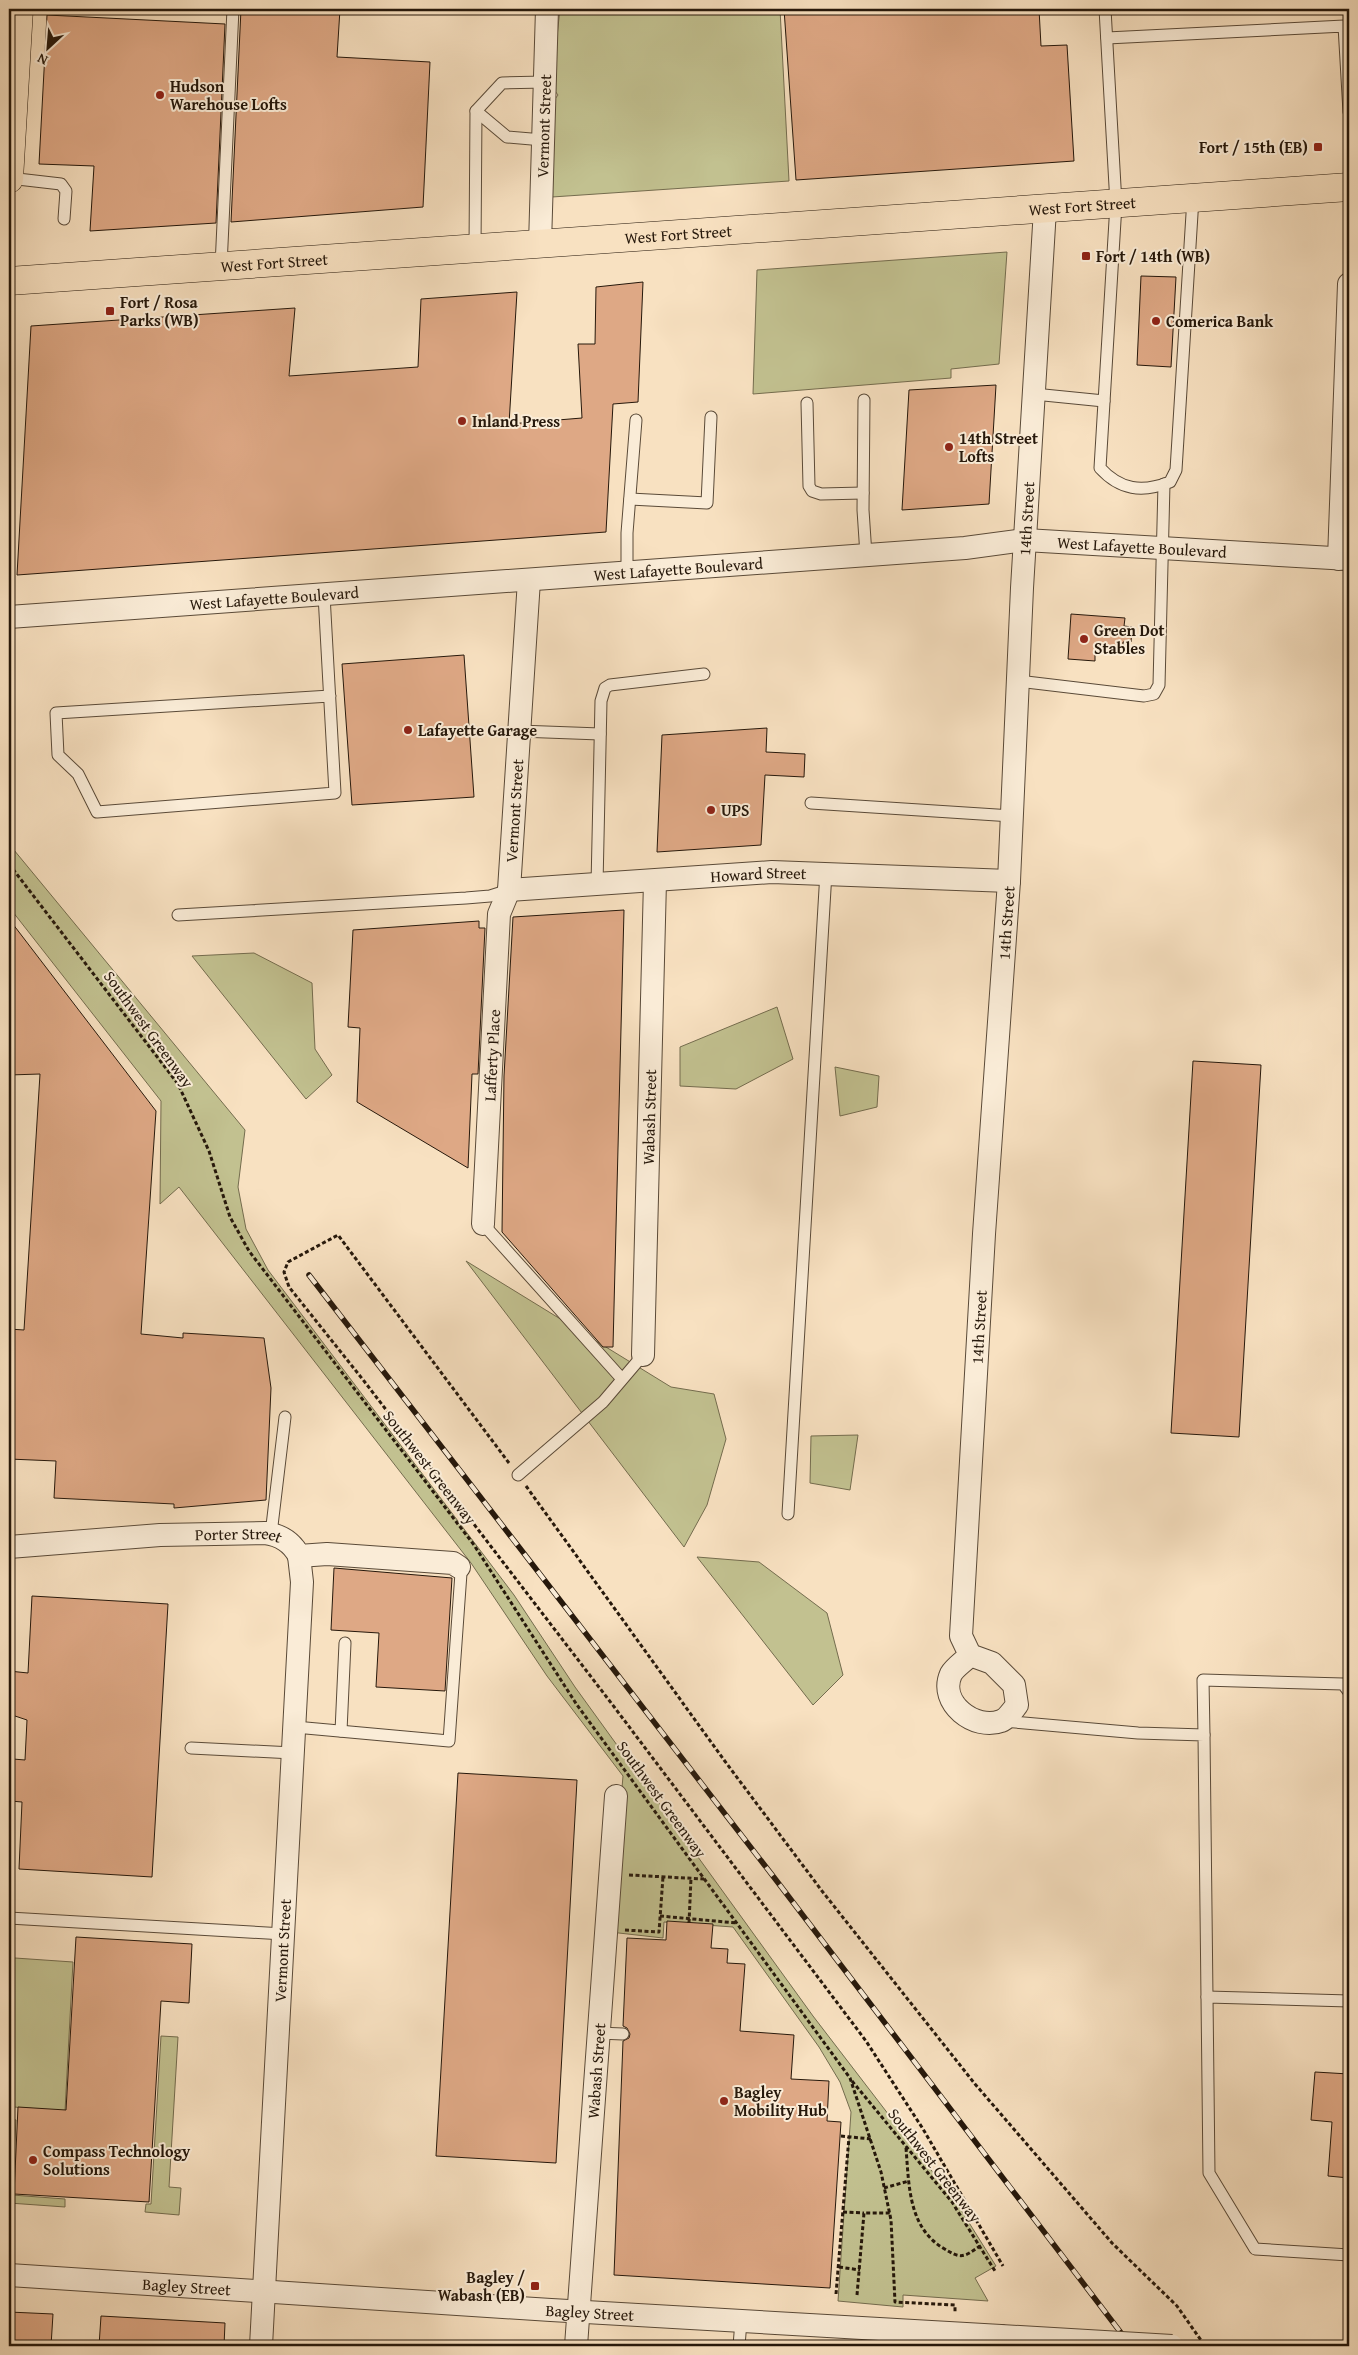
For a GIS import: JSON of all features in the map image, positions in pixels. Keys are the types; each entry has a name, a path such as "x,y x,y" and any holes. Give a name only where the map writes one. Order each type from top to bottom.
{"main road":[{"path":"9,178 10,125 18,9"},
{"name":"West Fort Street","path":"9,281 1349,187"}],"street":[{"name":"Vermont Street","path":"540,244 547,9"},
{"name":"14th Street","path":"966,1645 984,1234 1009,880 1025,540 1045,208"},
{"path":"1344,559 1349,284"},
{"name":"West Lafayette Boulevard","path":"9,618 964,548 1025,540 1344,559"},
{"name":"Vermont Street","path":"509,890 529,580"},
{"name":"Howard Street","path":"509,890 772,872 826,872 1009,880"},
{"name":"Wabash Street","path":"643,1355 655,881"},
{"name":"Lafferty Place","path":"483,1224 499,914 509,890"},
{"name":"Porter Street","path":"9,1547 160,1535 271,1534 291,1543 299,1556 327,1554 453,1563 459,1567"},
{"name":"Vermont Street","path":"261,2346 302,1582 299,1556"},
{"path":"966,1645 992,1663 1014,1685 1017,1705 1003,1721 988,1724 968,1718 955,1707 948,1692 952,1674 966,1645"},
{"name":"Wabash Street","path":"576,2346 616,1796"},
{"name":"Bagley Street","path":"9,2275 741,2321 922,2338 1001,2336 1172,2346"}],"lane":[{"path":"221,266 233,9"},
{"path":"1105,9 1116,204 1100,468 1111,481 1126,487 1150,488 1170,482 1176,470 1194,198"},
{"path":"1107,38 1344,26 1349,112"},
{"path":"475,248 476,110 502,83 545,82"},
{"path":"476,110 507,137 544,140"},
{"path":"9,178 61,184 66,191 64,219"},
{"path":"1034,394 1104,401"},
{"path":"864,400 863,493 866,555"},
{"path":"807,403 809,486 812,491 821,494 863,493"},
{"path":"630,499 707,503 711,417"},
{"path":"627,573 636,420"},
{"path":"1018,681 1144,696 1154,694 1159,685 1164,484"},
{"path":"324,595 330,696 335,793 97,812 78,774 58,755 56,713 330,696"},
{"path":"597,885 601,701 605,688 610,685 704,674"},
{"path":"519,731 600,734"},
{"path":"811,804 1012,816"},
{"path":"788,1514 826,872"},
{"path":"178,916 466,898 490,896 509,890"},
{"path":"483,1224 622,1379"},
{"path":"518,1475 574,1428 643,1355"},
{"path":"271,1534 285,1417"},
{"path":"295,1727 449,1742 461,1573 459,1567"},
{"path":"341,1731 345,1643"},
{"path":"1349,1692 1343,1684 1203,1680 1209,2173 1255,2249 1349,2255"},
{"path":"1003,1721 1138,1733 1204,1735"},
{"path":"191,1748 293,1753"},
{"path":"9,1918 284,1934"},
{"path":"1207,1997 1349,2001"},
{"path":"598,2033 623,2034"},
{"path":"739,2346 741,2321"}],"path":[{"name":"Southwest Greenway","path":"9,864 178,1084 209,1150 230,1218 249,1251 474,1545 578,1705 850,2078 952,2202 994,2271"},
{"path":"1004,2266 923,2129 866,2041 609,1700 364,1381 289,1287 284,1272 288,1262 338,1236 518,1475 724,1760 822,1890 975,2084 1112,2243 1177,2306 1205,2346"},
{"path":"624,1874 704,1879"},
{"path":"621,1930 659,1932 663,1877"},
{"path":"689,1920 691,1878"},
{"path":"660,1916 736,1923"},
{"name":"Southwest Greenway","path":"850,2078 870,2139 890,2214 895,2302 955,2305"},
{"path":"840,2136 870,2139"},
{"path":"836,2294 848,2136"},
{"path":"906,2147 912,2205 922,2229 935,2243 957,2256 964,2256 980,2246"},
{"path":"884,2188 909,2181"},
{"path":"843,2212 890,2214"},
{"path":"857,2295 864,2213"},
{"path":"839,2267 860,2270"}],"shaded area":[{"path":"560,9 780,9 789,181 552,197 555,99 558,95 555,91 555,55"},
{"path":"1007,252 999,364 951,369 951,378 753,394 757,270"},
{"path":"9,844 245,1130 238,1187 246,1229 268,1270 514,1595 575,1687 813,2016 958,2205 996,2266 975,2278 988,2301 903,2295 903,2307 838,2301 851,2112 840,2082 819,2047 733,1927 664,1922 663,1938 610,1932 623,1776 547,1676 471,1563 179,1187 160,1204 161,1101 9,907"},
{"path":"254,953 312,983 315,1049 332,1075 306,1099 192,956"},
{"path":"777,1007 793,1059 736,1089 680,1086 680,1047"},
{"path":"835,1067 879,1076 877,1107 840,1116"},
{"path":"466,1261 671,1387 714,1394 726,1439 707,1505 684,1547"},
{"path":"858,1435 850,1490 810,1483 811,1436"},
{"path":"697,1557 759,1562 827,1613 843,1675 813,1705"},
{"path":"15,1958 73,1962 65,2111 14,2107 13,2112 9,2112 9,1960"},
{"path":"161,2036 178,2037 169,2187 181,2188 179,2215 145,2212 146,2204 151,2204"},
{"path":"9,2117 16,2120 14,2156 9,2155"},
{"path":"9,2165 13,2165 12,2195 65,2199 65,2207 9,2203"}],"building":[{"path":"241,9 340,9 337,57 430,62 423,207 231,222"},
{"path":"784,9 1039,9 1041,46 1067,45 1074,161 796,180"},
{"name":"Hudson Warehouse Lofts","path":"47,15 225,24 216,223 90,231 94,166 39,164"},
{"name":"Comerica Bank","path":"1141,276 1176,277 1171,367 1137,365"},
{"path":"643,282 638,402 613,404 606,532 17,575 31,326 295,308 289,376 418,367 421,299 517,292 509,424 582,418 578,344 595,344 596,287"},
{"name":"14th Street Lofts","path":"996,385 989,504 902,510 909,390"},
{"path":"1071,614 1125,618 1124,626 1132,627 1131,642 1123,642 1123,653 1095,651 1095,661 1068,659"},
{"name":"Lafayette Garage","path":"464,655 474,797 352,805 342,664"},
{"name":"UPS","path":"767,728 766,752 805,754 804,777 765,775 761,845 657,852 662,735"},
{"path":"624,910 613,1347 603,1347 502,1232 504,1076 513,917"},
{"path":"9,919 156,1111 141,1334 183,1338 183,1333 264,1338 271,1388 266,1500 174,1508 174,1504 54,1498 56,1461 9,1459 9,1329 24,1330 40,1074 9,1075"},
{"path":"479,921 479,928 485,928 478,1074 472,1074 468,1168 357,1102 360,1028 348,1027 353,930"},
{"path":"1193,1061 1261,1065 1239,1437 1171,1433"},
{"path":"334,1568 452,1578 445,1691 376,1687 379,1633 331,1630"},
{"path":"32,1596 168,1604 152,1877 19,1869 22,1802 10,1801 13,1759 25,1760 27,1720 9,1714 9,1671 28,1673"},
{"path":"458,1773 577,1780 556,2163 436,2156"},
{"name":"Bagley Mobility Hub","path":"667,1921 713,1924 711,1948 728,1949 727,1963 745,1964 740,2031 794,2035 791,2079 829,2081 827,2121 841,2122 830,2288 614,2275 623,2041 629,2038 630,2034 627,2028 623,2026 627,1938 666,1940"},
{"path":"76,1937 192,1944 189,2003 161,2001 149,2202 14,2194 18,2107 66,2110"},
{"path":"1315,2072 1349,2074 1349,2178 1328,2176 1332,2122 1311,2120"},
{"path":"9,2312 53,2314 51,2346 9,2346"},
{"path":"101,2316 225,2323 224,2346 99,2346"}],"railway":[{"path":"309,1275 776,1880 1131,2346"}],"place":[{"name":"Hudson Warehouse Lofts","path":"160,95"},
{"name":"Fort / 15th (EB)","path":"1318,147"},
{"name":"Fort / 14th (WB)","path":"1086,256"},
{"name":"Fort / Rosa Parks (WB)","path":"110,311"},
{"name":"Comerica Bank","path":"1156,321"},
{"name":"Inland Press","path":"462,421"},
{"name":"14th Street Lofts","path":"949,447"},
{"name":"Green Dot Stables","path":"1084,639"},
{"name":"Lafayette Garage","path":"408,730"},
{"name":"UPS","path":"711,810"},
{"name":"Bagley Mobility Hub","path":"724,2101"},
{"name":"Compass Technology Solutions","path":"33,2160"},
{"name":"Bagley / Wabash (EB)","path":"535,2286"}]}
